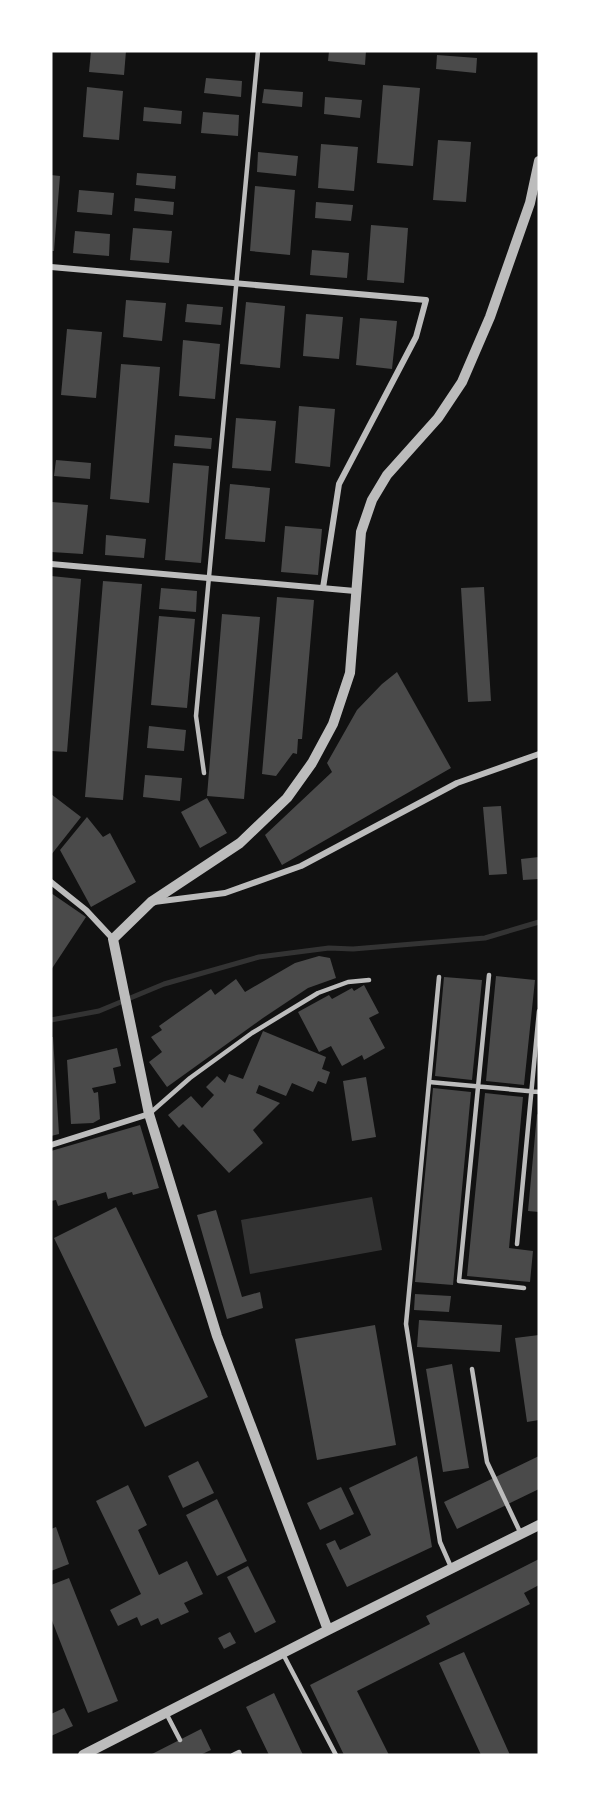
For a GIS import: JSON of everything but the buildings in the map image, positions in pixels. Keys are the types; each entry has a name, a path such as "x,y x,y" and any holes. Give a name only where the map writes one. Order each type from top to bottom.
{"street":[{"path":"113,939 151,902 240,843 287,798 312,763 333,724 350,673 361,532 372,500 387,475 438,418 462,382 489,317 530,202 539,161"},
{"path":"51,267 426,300 416,337 339,484 323,588"},
{"path":"51,564 356,591"},
{"path":"151,902 225,893 301,866 457,783 539,754"},
{"path":"51,882 86,910 113,939 149,1114 217,1336 328,1630"},
{"path":"51,1145 149,1114"},
{"path":"83,1755 96,1752 283,1653 539,1525"}],"lane":[{"path":"204,773 196,716 258,51"},
{"path":"489,975 459,1281 524,1288"},
{"path":"439,977 406,1324 440,1542 452,1569"},
{"path":"149,1114 190,1078 252,1033 318,993 348,982 369,980"},
{"path":"517,1244 539,1011"},
{"path":"429,1082 539,1092"},
{"path":"472,1369 488,1462 521,1534"},
{"path":"283,1653 336,1755"},
{"path":"166,1713 180,1740"},
{"path":"233,1755 238,1752 240,1755"}],"shaded area":[{"path":"372,1197 382,1250 250,1274 241,1220"}],"waterway":[{"path":"51,1020 99,1011 164,984 259,957 329,948 353,949 485,938 539,922"}]}
